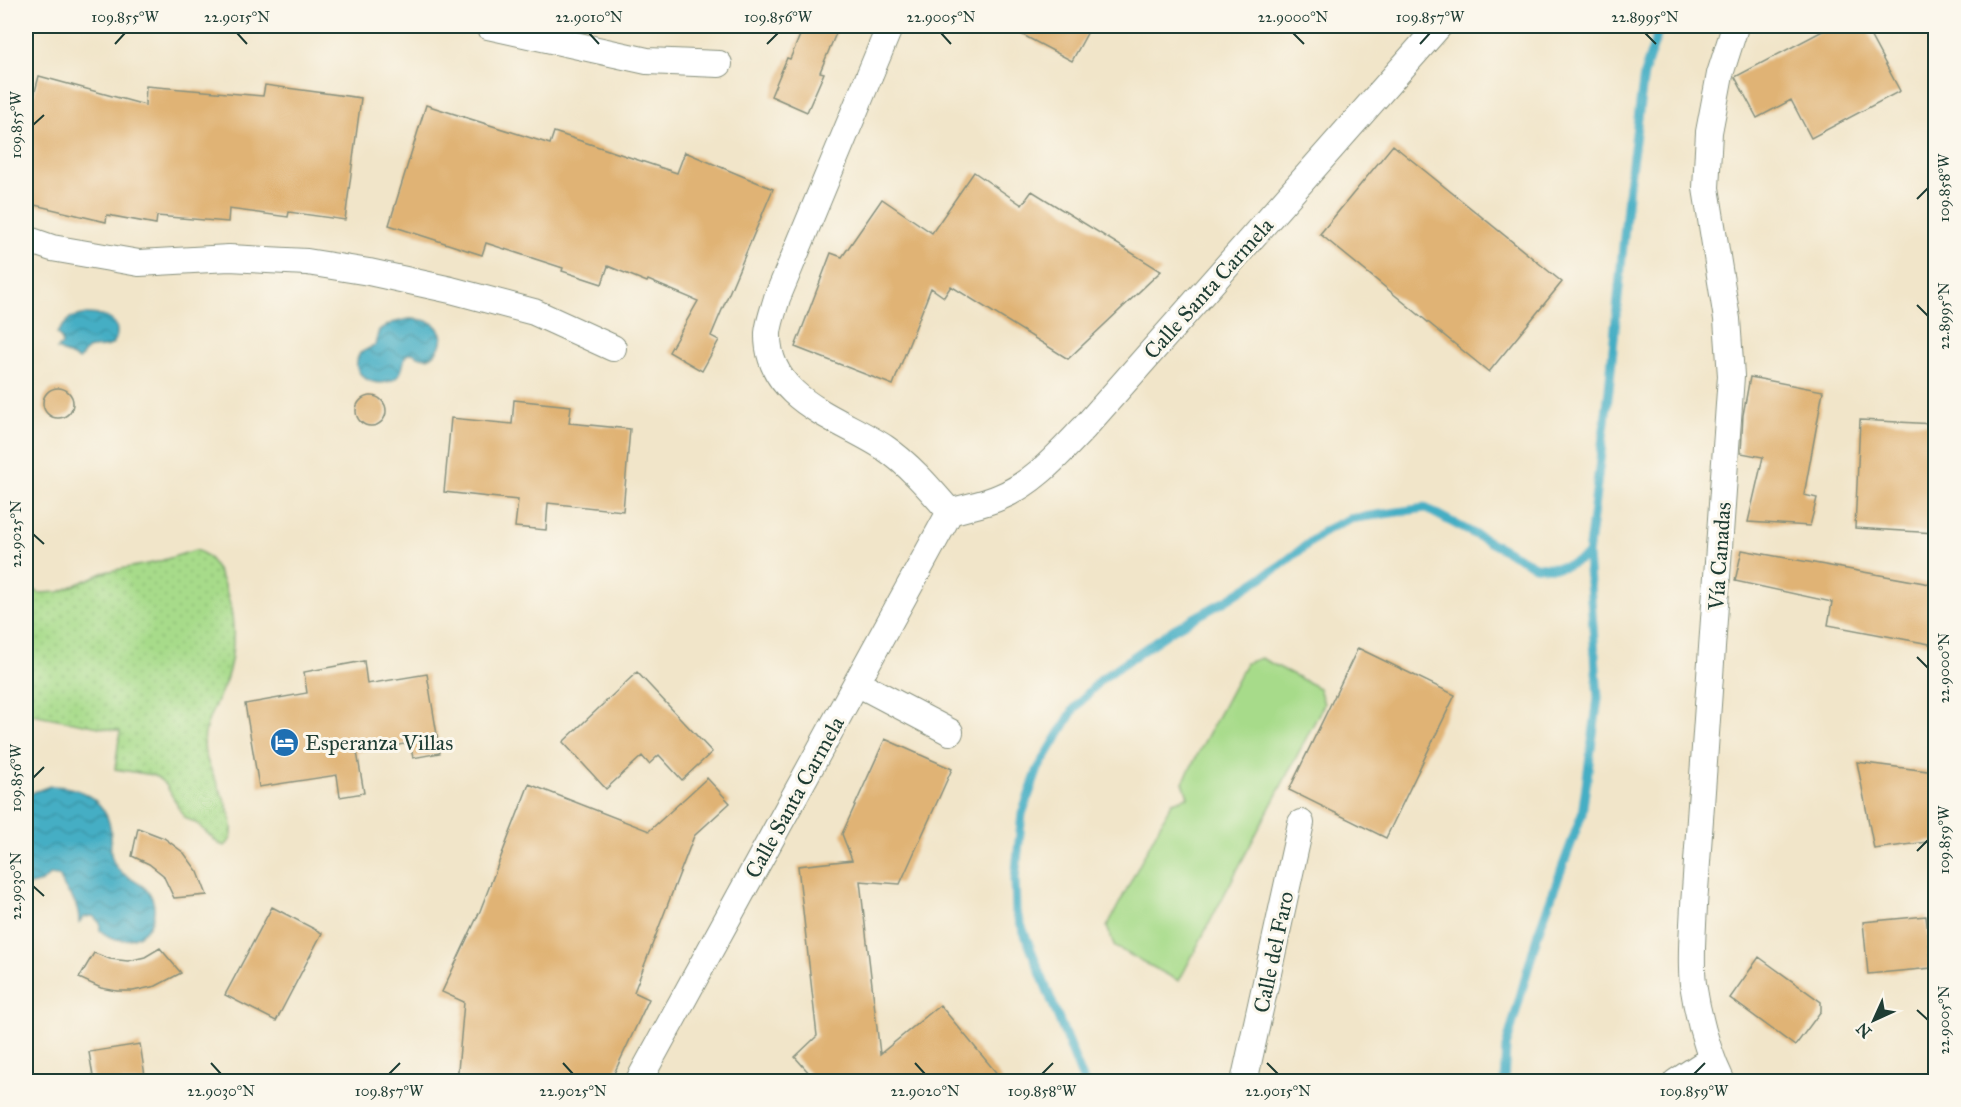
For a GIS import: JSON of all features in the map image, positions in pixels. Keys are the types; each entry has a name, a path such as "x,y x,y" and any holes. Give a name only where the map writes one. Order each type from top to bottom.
{"street":[{"path":"488,26 647,61 719,64"},
{"path":"890,26 777,298 768,331 769,347 778,372 794,394 817,411 896,456 922,480 950,512"},
{"name":"Calle Santa Carmela","path":"638,1082 950,512 1000,498 1026,482 1053,460 1084,428 1439,26"},
{"name":"Vía Canadas","path":"1722,1082 1711,1059 1693,982 1692,944 1731,376 1727,319 1706,189 1709,132 1720,74 1734,30"},
{"path":"26,239 52,248 139,262 229,258 307,262 369,272 451,290 534,312 613,348"},
{"path":"856,683 950,732"},
{"name":"Calle del Faro","path":"1244,1082 1301,824"},
{"path":"1676,1082 1711,1059"}],"green space":[{"path":"195,550 208,557 217,570 227,592 232,618 232,657 225,683 207,725 204,743 208,763 230,815 231,838 225,846 219,844 196,823 184,817 166,785 159,779 153,775 115,769 120,731 26,713 26,587 40,593 59,592 105,572 157,562"},
{"path":"1261,658 1319,688 1324,704 1179,981 1115,947 1107,927 1172,802 1188,797 1183,782 1246,663"}],"water":[{"path":"86,314 111,320 116,327 117,334 111,345 87,349 79,360 57,349 62,345 62,340 57,333 70,318"},
{"path":"409,319 425,320 437,327 442,337 436,352 426,358 412,353 406,355 401,372 390,381 374,382 361,375 357,369 360,353 375,345 379,330 392,323"},
{"path":"50,786 61,786 83,792 99,805 105,814 111,836 112,860 123,874 146,889 153,901 154,912 151,922 138,936 119,940 109,937 100,930 100,923 93,916 84,917 79,923 76,905 59,876 49,875 42,882 26,886 26,798"}],"building":[{"path":"804,26 839,26 820,72 824,73 807,112 771,96"},
{"path":"1006,26 1091,26 1072,61"},
{"path":"1832,26 1865,26 1900,91 1811,138 1791,100 1757,118 1735,77"},
{"path":"39,76 145,105 146,86 263,96 265,85 361,98 345,220 289,212 288,217 229,209 228,222 157,216 156,224 107,215 106,222 26,203 26,126"},
{"path":"426,105 550,144 554,132 677,173 685,152 773,189 711,336 719,340 702,371 669,352 698,301 608,266 602,284 562,271 563,268 486,243 482,255 389,225"},
{"path":"1393,145 1562,282 1489,372 1320,234"},
{"path":"974,172 1022,205 1032,191 1161,271 1068,359 951,286 944,297 931,288 893,385 795,347 831,253 842,257 882,199 932,233"},
{"path":"1750,377 1823,391 1804,495 1817,498 1810,526 1748,522 1763,457 1741,453 1743,415"},
{"path":"58,388 69,392 73,403 69,414 58,418 47,414 43,403 47,392"},
{"path":"371,396 382,400 386,411 382,422 371,426 360,422 356,411 360,400"},
{"path":"514,400 571,406 569,423 630,429 623,511 548,503 546,530 515,527 518,500 444,492 451,418 512,424"},
{"path":"1860,420 1935,424 1935,533 1855,528"},
{"path":"1742,550 1935,585 1935,645 1828,625 1832,602 1735,581"},
{"path":"1358,648 1455,695 1386,838 1289,790"},
{"path":"364,661 367,684 427,674 440,753 413,758 410,743 357,752 364,793 340,797 337,775 259,787 245,704 307,693 304,672"},
{"path":"637,672 712,752 682,780 659,755 649,764 642,756 606,789 563,742"},
{"path":"885,739 952,769 900,884 860,881 880,1054 940,1005 1004,1082 817,1082 795,1057 817,1036 798,866 852,860 842,834"},
{"path":"1857,762 1935,772 1935,841 1874,849"},
{"path":"707,778 730,803 694,836 634,992 649,999 610,1082 457,1082 464,1002 442,992 480,911 529,784 649,831"},
{"path":"138,828 164,838 184,853 198,872 207,895 174,898 163,875 149,864 132,856"},
{"path":"272,907 322,933 276,1021 225,995"},
{"path":"1926,916 1932,968 1868,974 1863,922"},
{"path":"160,948 181,973 156,986 133,991 117,991 101,988 79,978 94,953 110,959 128,961 145,957"},
{"path":"1759,957 1821,1002 1821,1011 1795,1046 1730,998"},
{"path":"140,1044 146,1082 94,1082 89,1052"}],"waterway":[{"path":"1504,1082 1506,1047 1538,933 1582,814 1598,698 1588,555 1609,390 1629,185 1644,74 1660,26"},
{"path":"1084,1082 1016,912 1015,879 1022,814 1038,769 1074,709 1100,680 1174,629 1227,600 1281,565 1326,530 1349,519 1425,508 1535,566 1563,566 1588,555"}],"place":[{"name":"Esperanza Villas","path":"284,742"}]}
